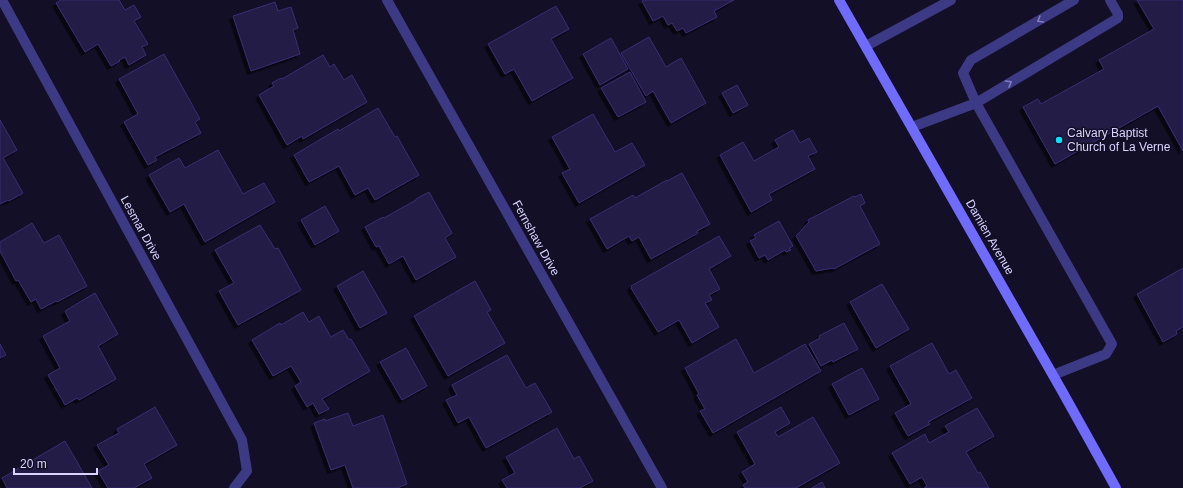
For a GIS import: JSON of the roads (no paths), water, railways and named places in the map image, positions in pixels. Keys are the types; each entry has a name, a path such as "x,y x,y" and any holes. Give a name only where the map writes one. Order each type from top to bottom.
{"main road":[{"name":"Damien Avenue","path":"839,0 1116,488"}],"street":[{"name":"Lesmar Drive","path":"2,0 242,440 247,471 234,488"},
{"name":"Fernshaw Drive","path":"387,0 662,488"},
{"path":"866,46 952,0"},
{"path":"1053,375 1106,354 1112,344 976,103 963,73 971,60 1074,0"},
{"path":"912,127 976,103 1118,18 1118,14 1110,0"}],"place":[{"name":"Calvary Baptist Church of La Verne","path":"1059,140"}]}
